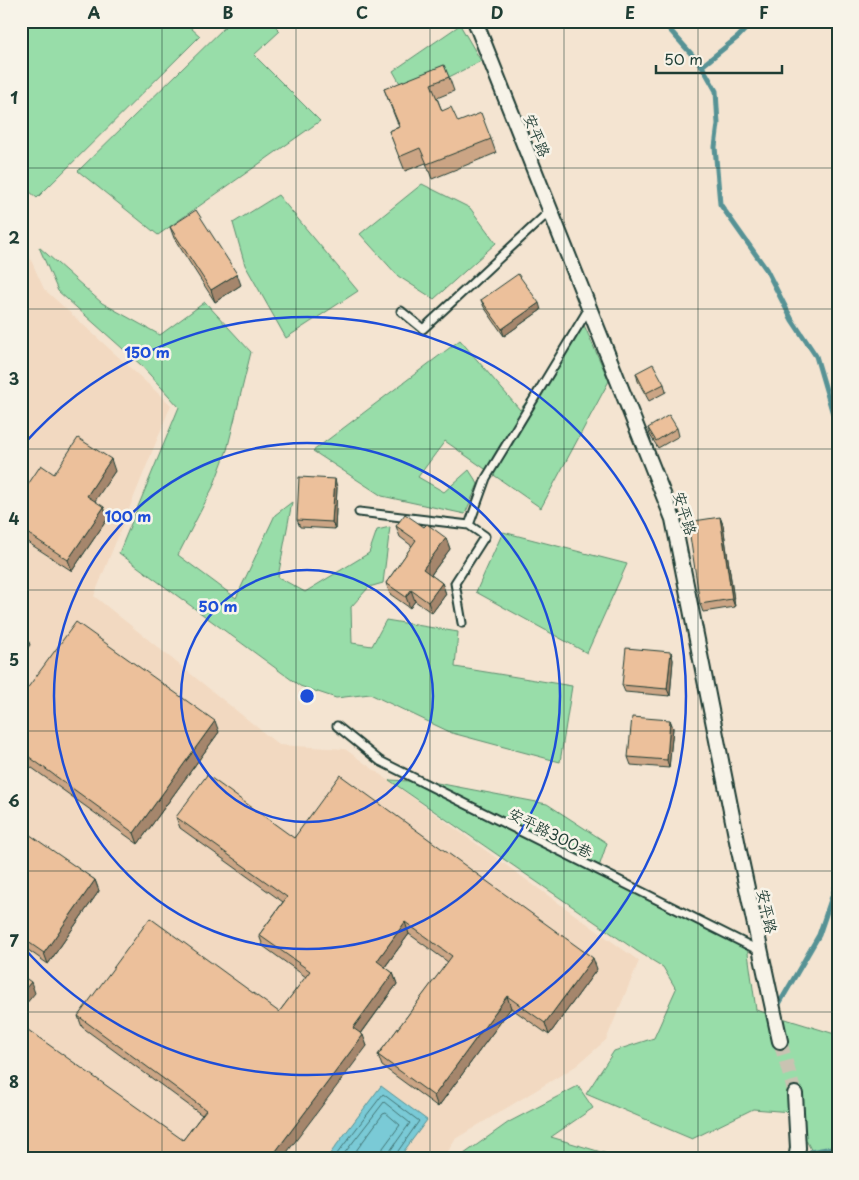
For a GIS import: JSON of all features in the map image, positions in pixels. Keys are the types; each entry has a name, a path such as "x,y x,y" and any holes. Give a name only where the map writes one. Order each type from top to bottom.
{"street":[{"name":"安平路","path":"475,21 673,519 760,951 780,1041"},
{"path":"795,1094 798,1148 796,1159"}],"lane":[{"path":"401,312 423,329 551,210"},
{"path":"469,524 486,478 590,308"},
{"path":"359,512 469,524 486,536 455,583 462,623"},
{"name":"安平路300巷","path":"337,726 380,761 760,951"}],"shaded area":[{"path":"21,238 44,289 171,405 94,596 279,745 345,749 639,961 606,1040 576,1066 455,1139 444,1159 21,1159"}],"green space":[{"path":"21,21 183,21 200,36 37,198 21,184 21,60 24,49 21,46"},
{"path":"231,21 270,21 280,31 254,55 320,121 158,235 78,171"},
{"path":"460,25 481,61 447,78 406,94 393,71"},
{"path":"422,184 470,208 496,243 434,299 398,276 360,234"},
{"path":"278,195 358,291 286,338 245,265 233,223"},
{"path":"39,247 102,303 160,335 205,302 251,352 227,450 213,487 178,555 236,598 275,515 292,502 278,577 305,592 369,553 377,530 390,527 383,583 369,587 351,607 352,643 372,646 386,620 458,632 455,667 572,686 560,762 452,733 370,694 336,698 300,686 119,553 179,407 141,365 58,291"},
{"path":"584,325 609,381 541,508 445,441 418,477 444,492 469,470 478,484 465,514 382,496 313,451 460,340 520,410"},
{"path":"503,532 627,564 587,653 476,592"},
{"path":"389,780 432,782 547,804 607,843 599,867 747,946 756,1010 838,1035 838,1159 816,1159 791,1112 753,1109 692,1139 586,1094 614,1051 654,1038 676,989 663,967"},
{"path":"578,1086 593,1108 551,1137 624,1159 457,1159 509,1122"}],"water":[{"path":"381,1086 427,1120 398,1159 326,1159"}],"building":[{"path":"444,65 449,77 431,84 442,111 451,107 458,122 481,113 491,139 427,164 420,148 399,157 389,131 400,127 384,89"},
{"path":"196,210 237,274 211,290 170,227"},
{"path":"518,274 539,303 502,329 481,300"},
{"path":"653,364 664,384 646,393 636,373"},
{"path":"669,415 677,428 656,441 648,428"},
{"path":"78,438 111,459 87,496 104,507 68,560 21,529 21,495 41,465 54,474"},
{"path":"299,477 335,479 332,522 297,520"},
{"path":"405,514 424,527 427,524 446,538 423,569 442,583 428,602 411,590 406,597 386,583 416,540 396,526"},
{"path":"720,517 732,599 700,604 688,522"},
{"path":"76,622 215,721 134,833 21,751 21,697"},
{"path":"21,630 26,634 21,640"},
{"path":"626,648 671,652 667,689 622,685"},
{"path":"632,717 670,720 667,760 628,757"},
{"path":"207,775 294,838 340,775 593,958 545,1023 507,996 434,1096 378,1055 452,956 405,922 377,961 393,973 353,1028 363,1035 270,1159 21,1159 21,1025 183,1140 206,1110 78,1016 150,918 279,1012 310,971 259,935 287,897 176,817"},
{"path":"23,830 95,880 44,953 21,937 21,833"},
{"path":"21,975 31,982 21,994"}],"waterway":[{"path":"662,21 702,66 716,91 718,124 715,147 720,204 766,269 792,320 816,356 838,431"},
{"path":"702,66 738,37 753,21"},
{"path":"779,1004 819,935 838,879"},
{"path":"810,1152 838,1147"}],"tunnel":[{"path":"780,1041 795,1094"}]}
